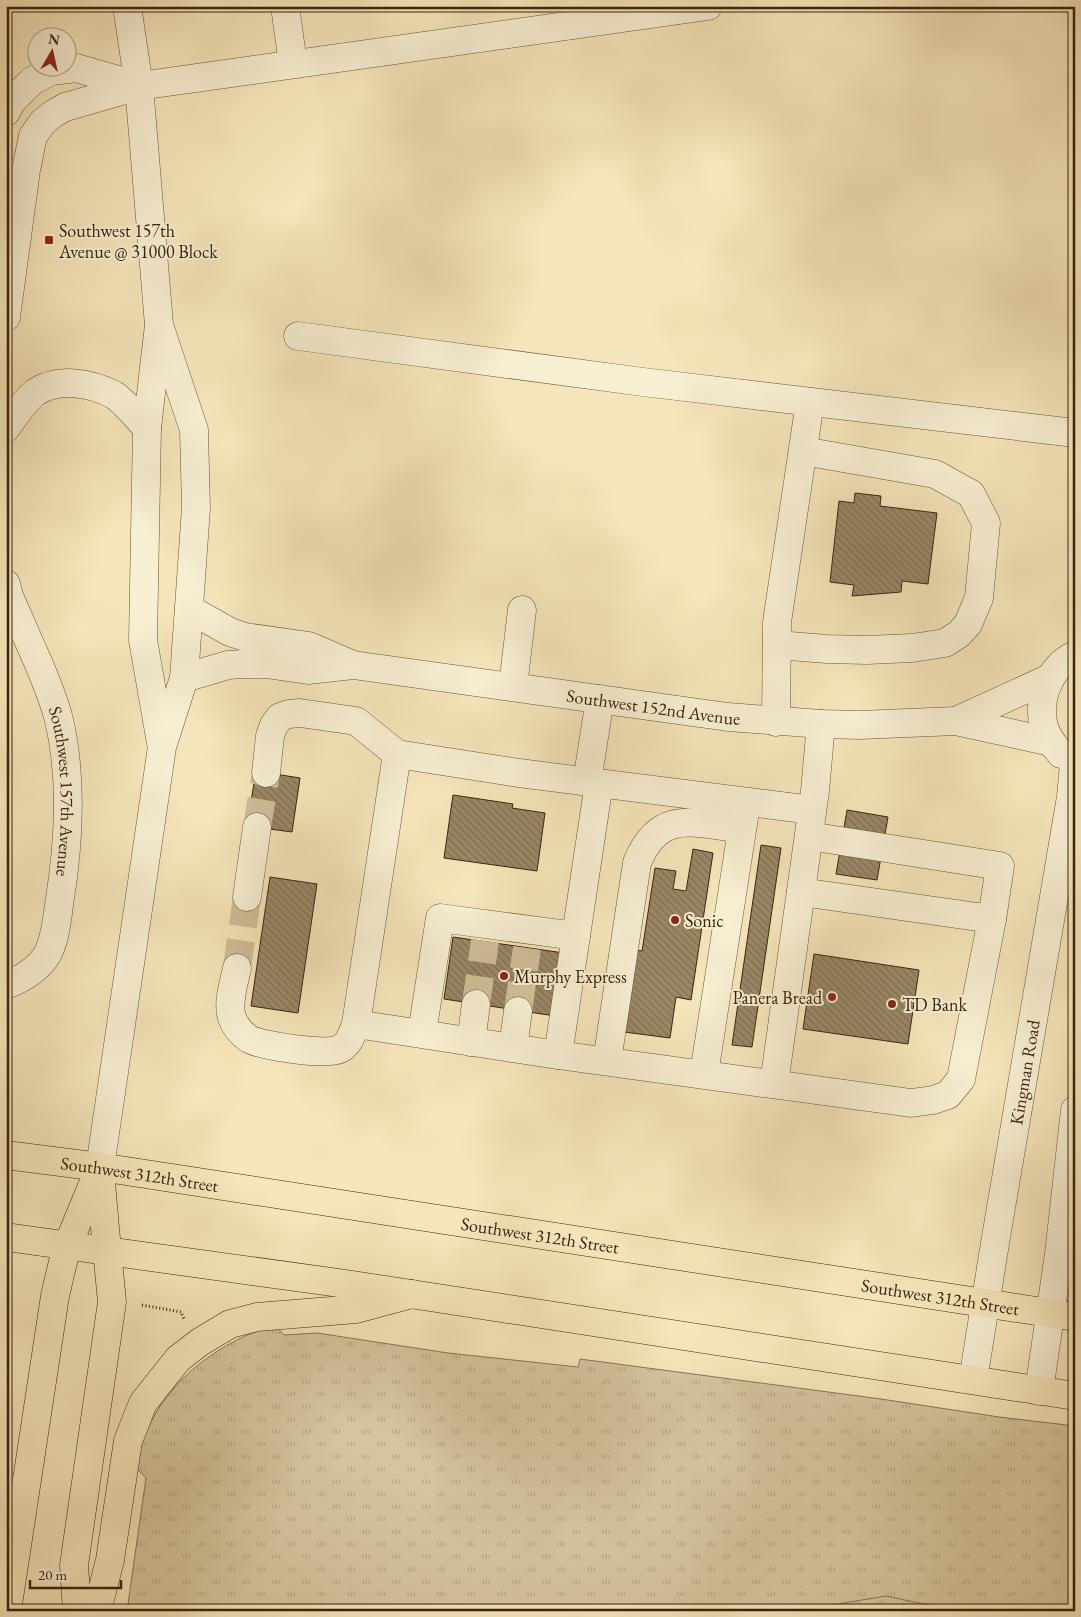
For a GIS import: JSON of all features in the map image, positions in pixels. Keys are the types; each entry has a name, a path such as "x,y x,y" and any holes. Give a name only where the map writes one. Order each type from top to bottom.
{"main road":[{"name":"Southwest 312th Street","path":"6,1155 100,1167 1063,1315"},
{"path":"8,1611 60,1270 67,1246 100,1167"},
{"path":"77,1611 74,1564 112,1302 100,1167"},
{"path":"6,1237 412,1294 1075,1396"},
{"path":"97,1611 110,1560 128,1440 143,1403 178,1359 200,1342 230,1324 257,1317 356,1309 412,1294"}],"street":[{"path":"127,6 139,86 159,325 147,428 143,640 162,747"},
{"path":"285,6 293,64"},
{"path":"6,317 32,136 43,122 65,107 139,86 708,6"},
{"path":"6,112 12,101 32,81 51,71 76,68 139,86"},
{"path":"100,1167 162,747 184,678 189,609 196,508 194,430 159,325"},
{"path":"298,336 586,375 1075,433"},
{"path":"6,428 21,407 36,392 60,382 86,384 116,396 147,428"},
{"path":"776,722 778,622 810,402"},
{"path":"777,646 867,650 922,647 945,643 959,634 968,624 979,598 986,523 971,494 935,474 803,451"},
{"name":"Southwest 157th Avenue","path":"6,584 9,596 52,695 59,719 68,788 68,826 56,929 48,954 32,973 6,984"},
{"name":"Southwest 152nd Avenue","path":"189,609 230,632 245,637 308,646 353,664 728,717 776,722 860,725 956,721 1051,742"},
{"path":"513,686 522,610"},
{"path":"1074,764 1062,755 1051,742 1044,727 1042,710 1044,694 1050,678 1060,666 1075,655"},
{"name":"Southwest 152nd Avenue","path":"184,678 228,665 266,664 308,670 353,664"},
{"name":"Southwest 152nd Avenue","path":"956,721 1050,678"},
{"path":"558,1055 576,936 600,699"},
{"path":"266,772 270,736 274,726 280,717 300,713 356,721 397,754 519,773 746,801 811,823 1000,866 992,919 961,1079 948,1095 933,1100 911,1103 558,1055 356,1024"},
{"path":"774,1084 811,823 822,724"},
{"path":"237,968 230,1006 232,1018 238,1030 249,1038 260,1044 323,1052 339,1050 349,1043 356,1024 397,754"},
{"name":"Kingman Road","path":"973,1380 1071,797 1074,764"},
{"path":"704,1074 746,801"},
{"path":"607,1061 637,863 643,849 664,827 679,822 742,829"},
{"path":"247,898 257,827"},
{"path":"801,892 992,919"},
{"path":"422,1033 440,918 486,933 529,939 576,936"},
{"path":"470,1042 476,1004"},
{"path":"513,1048 518,1011"},
{"path":"1038,1391 1063,1315 1075,1110"}],"path":[{"path":"142,1305 181,1312 185,1322"}],"green space":[{"path":"276,1326 284,1335 317,1333 448,1353 578,1367 580,1359 1075,1426 1075,1611 127,1611 146,1478 136,1468 141,1445 150,1424 174,1388 207,1358 247,1335"},
{"path":"886,1596 957,1611 795,1611"}],"building":[{"path":"855,493 881,496 880,506 937,513 928,584 902,581 901,592 852,596 854,585 830,582 839,501 854,503"},
{"path":"256,771 300,778 292,832 247,826"},
{"path":"453,795 513,804 512,808 545,813 537,871 444,858"},
{"path":"847,810 888,817 877,880 836,874"},
{"path":"761,845 781,848 752,1047 732,1045"},
{"name":"Sonic","path":"693,849 713,853 691,1000 676,997 670,1038 624,1032 636,950 642,951 655,868 676,871 673,889 686,891"},
{"path":"270,877 317,884 298,1013 251,1006"},
{"name":"Murphy Express","path":"453,937 564,953 555,1016 444,999"},
{"path":"814,954 919,970 908,1044 803,1029"}],"tunnel":[{"path":"257,827 266,773"},
{"path":"237,968 247,897"},
{"path":"476,1004 485,941"},
{"path":"518,1011 527,948"}],"place":[{"name":"Southwest 157th Avenue @ 31000 Block","path":"49,240"},
{"name":"Sonic","path":"675,920"},
{"name":"Murphy Express","path":"504,976"},
{"name":"Panera Bread","path":"832,997"},
{"name":"TD Bank","path":"892,1004"}]}
